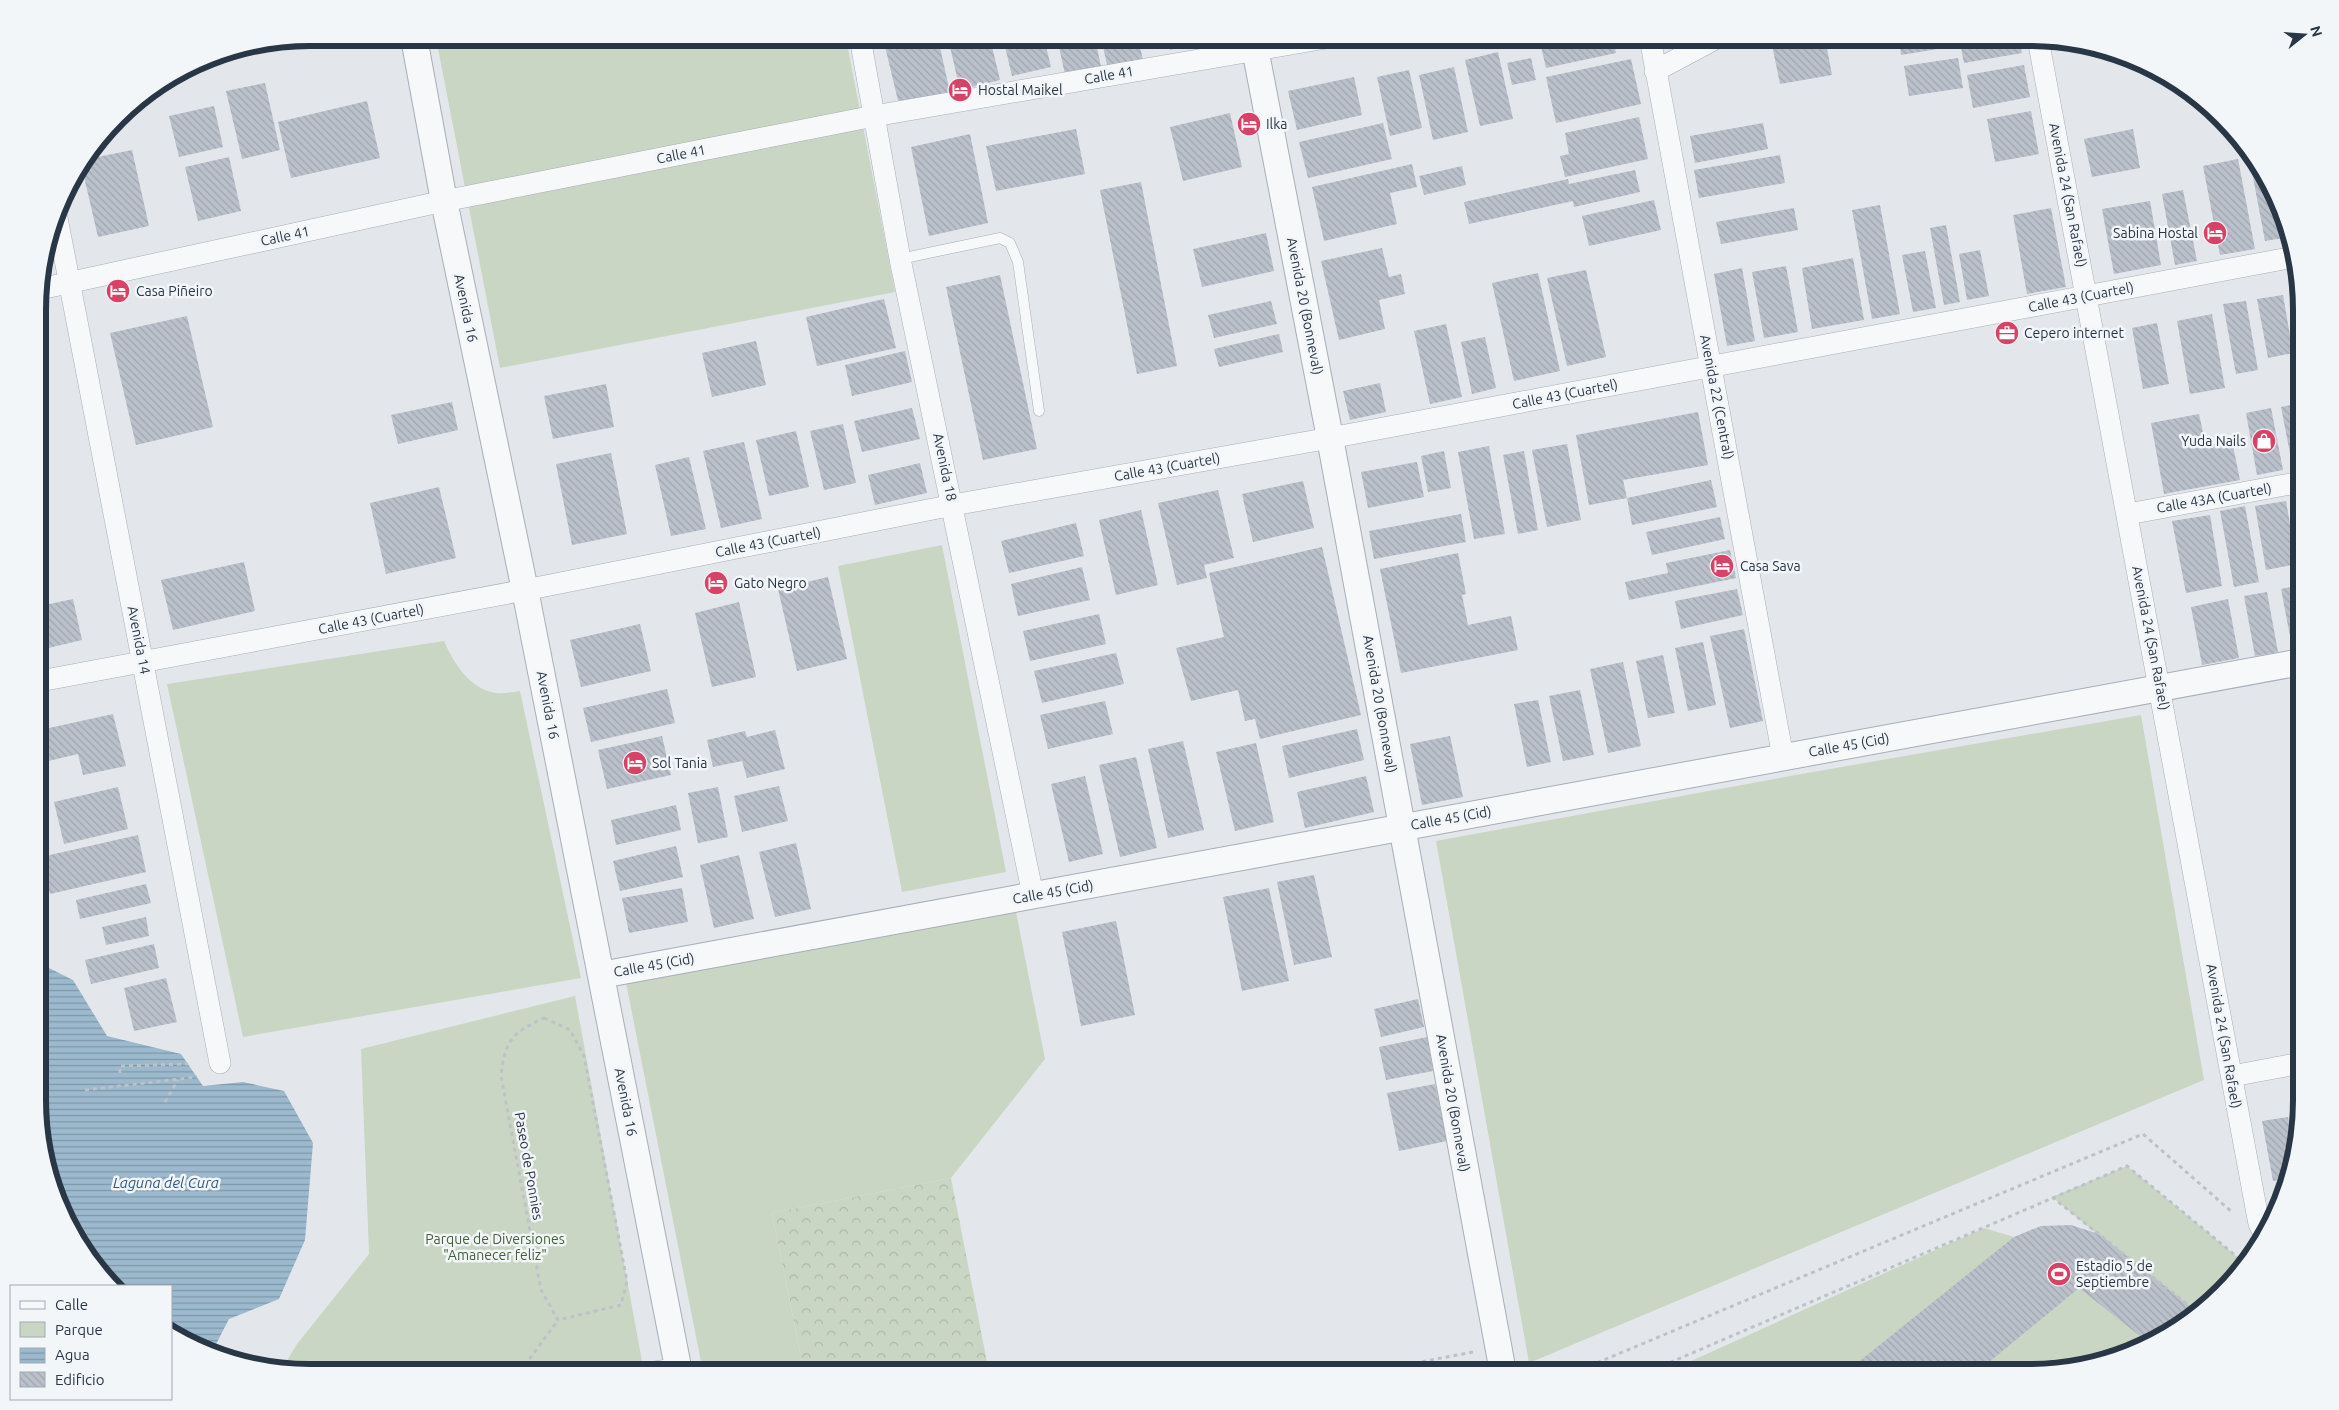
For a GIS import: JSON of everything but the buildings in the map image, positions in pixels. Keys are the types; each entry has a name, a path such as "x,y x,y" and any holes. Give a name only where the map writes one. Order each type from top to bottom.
{"street":[{"name":"Avenida 16","path":"415,46 444,201 525,590 677,1364"},
{"name":"Avenida 18","path":"861,46 900,259 953,505 1033,895"},
{"name":"Calle 41","path":"48,287 444,201 1238,46"},
{"name":"Avenida 20 (Bonneval)","path":"1255,46 1330,438 1501,1360"},
{"name":"Avenida 22 (Central)","path":"1651,46 1783,757"},
{"path":"1655,71 1702,46"},
{"name":"Avenida 24 (San Rafael)","path":"2039,47 2088,296 2260,1226"},
{"name":"Avenida 14","path":"59,228 220,1063"},
{"name":"Calle 43 (Cuartel)","path":"46,680 525,590 953,505 1330,438 2288,258"},
{"name":"Calle 43A (Cuartel)","path":"2128,514 2293,483"},
{"name":"Calle 45 (Cid)","path":"601,975 2293,663"},
{"path":"2232,1076 2293,1065"}],"lane":[{"path":"900,259 1000,238 1010,243 1018,262 1039,410"}],"path":[{"name":"Paseo de Ponnies","path":"544,1018 570,1030 584,1056 627,1281 621,1305 558,1320 541,1290 502,1076 504,1050 521,1028 544,1018"},
{"path":"120,1073 120,1066 188,1064"},
{"path":"85,1090 197,1077"},
{"path":"165,1102 179,1079"},
{"path":"1594,1364 2143,1134 2233,1213"},
{"path":"1666,1364 2127,1166 2240,1259"},
{"path":"2052,1197 2192,1308"},
{"path":"526,1364 558,1320"},
{"path":"1456,1364 1501,1360"}],"green space":[{"path":"438,46 848,46 895,292 500,368"},
{"path":"942,545 1006,872 902,892 838,566"},
{"path":"444,641 458,666 470,681 486,691 496,693 520,691 581,978 243,1037 167,684"},
{"path":"2141,715 2204,1080 1529,1363 1436,841 1807,773"},
{"path":"1015,907 1045,1059 951,1178 772,1213 802,1364 701,1364 626,983"},
{"name":"Parque de Diversiones \"Amanecer feliz\"","path":"575,996 643,1364 310,1364 286,1362 297,1344 369,1254 361,1049"},
{"path":"2127,1166 2240,1259 2216,1287 2176,1319 2130,1344 2081,1359 2029,1364 1685,1364 1984,1228 2014,1237 2041,1226 2097,1234 2052,1197"},
{"path":"951,1178 987,1364 802,1364 772,1213"}],"water":[{"name":"Laguna del Cura","path":"46,966 73,980 107,1036 181,1054 203,1086 243,1082 284,1091 313,1143 305,1240 279,1299 229,1319 215,1346 193,1337 172,1324 172,1285 121,1285 91,1247 73,1217 55,1168 47,1117"}],"place":[{"name":"Hostal Maikel","path":"960,90"},
{"name":"Ilka","path":"1249,124"},
{"name":"Sabina Hostal","path":"2215,233"},
{"name":"Casa Piñeiro","path":"118,291"},
{"name":"Cepero internet","path":"2007,333"},
{"name":"Yuda Nails","path":"2264,441"},
{"name":"Casa Sava","path":"1722,566"},
{"name":"Gato Negro","path":"716,583"},
{"name":"Sol Tania","path":"635,763"},
{"name":"Estadio 5 de Septiembre","path":"2059,1274"}]}
